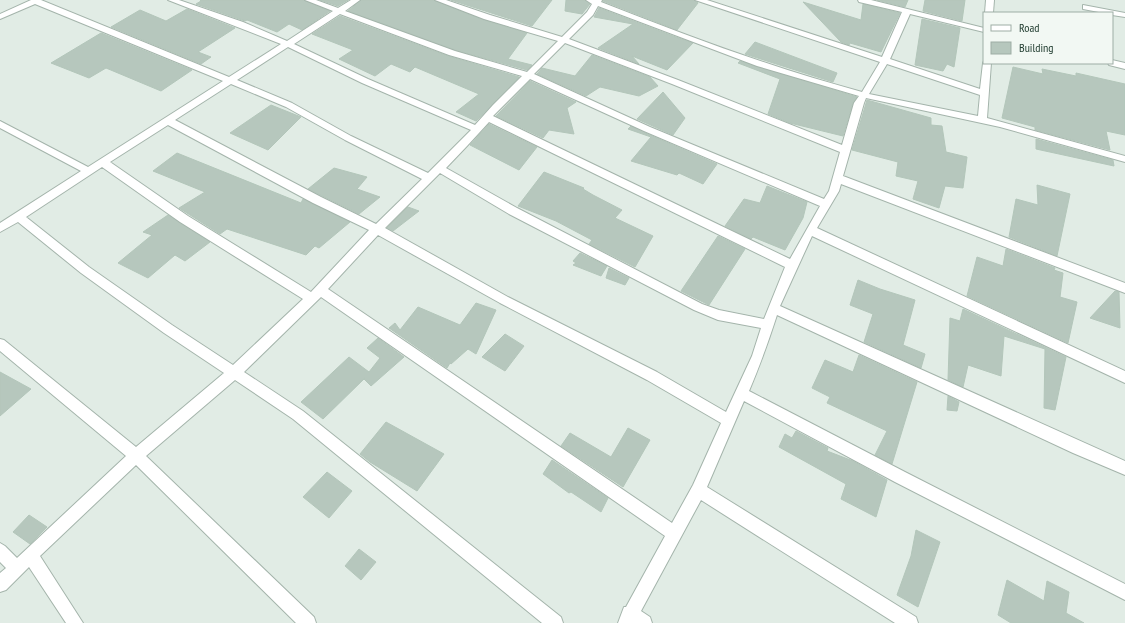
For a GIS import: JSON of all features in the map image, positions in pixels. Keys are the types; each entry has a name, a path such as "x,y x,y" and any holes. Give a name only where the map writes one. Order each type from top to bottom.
{"street":[{"path":"0,17 36,0 231,80 308,114 348,138 429,178"},
{"path":"172,0 240,24 288,44 365,81 477,128"},
{"path":"309,0 452,53 528,76 565,91 647,129 826,204"},
{"path":"1,226 356,0"},
{"path":"439,0 487,17 564,40 732,104 845,150"},
{"path":"699,0 984,93"},
{"path":"862,0 983,30"},
{"path":"989,12 990,0"},
{"path":"0,584 136,456 234,373 315,294 377,229 564,40 590,12 594,1 659,28 769,68 864,95 982,120 1125,159"},
{"path":"1086,7 1110,12"},
{"path":"644,623 628,618 698,490 758,356 773,308 792,265 810,230 826,204 838,178 854,116 864,95 885,61 907,11"},
{"path":"1113,13 1125,15"},
{"path":"1113,63 1125,66"},
{"path":"982,120 987,64"},
{"path":"487,117 792,265"},
{"path":"167,120 317,200 377,229 504,300 652,376 729,421"},
{"path":"0,124 88,171"},
{"path":"102,162 184,219 315,294 674,533"},
{"path":"439,168 513,211 692,304 718,315 768,325"},
{"path":"838,178 1125,288"},
{"path":"18,216 85,270 168,329 298,415 555,623"},
{"path":"810,230 1125,377"},
{"path":"773,308 1078,448 1125,468"},
{"path":"0,344 136,456 308,623"},
{"path":"741,393 900,477 1125,592"},
{"path":"698,490 910,623"},
{"path":"0,551 17,569"},
{"path":"31,556 75,623"}],"building":[{"path":"200,0 304,0 330,11 302,30 289,24 277,32 247,20 245,21 196,4 201,1"},
{"path":"320,0 348,0 338,6"},
{"path":"361,0 434,0 484,20 527,33 508,59 532,65 527,70 455,50 348,11"},
{"path":"451,0 552,0 532,26"},
{"path":"566,0 585,0 590,4 582,14 565,11"},
{"path":"603,0 694,0 698,3 677,30"},
{"path":"877,0 908,0 905,7"},
{"path":"925,0 965,0 962,21 923,11"},
{"path":"803,2 861,20 863,4 900,13 881,52 850,43 849,45 841,42"},
{"path":"599,8 693,43 667,70 632,56 639,64 598,48 633,24 594,17"},
{"path":"187,9 235,28 198,52 211,57 201,64 111,27 140,10 166,21"},
{"path":"340,16 448,56 519,77 476,121 456,112 479,94 415,67 410,72 391,64 375,76 339,59 353,50 312,34"},
{"path":"922,19 960,28 954,67 947,64 943,71 915,65"},
{"path":"101,33 192,70 161,91 106,68 89,78 51,63"},
{"path":"755,42 837,73 833,82 745,54"},
{"path":"592,55 650,77 658,86 639,96 600,87 586,96 537,74 542,68 575,76"},
{"path":"740,61 857,97 853,103 843,136 790,123 768,114 780,79 738,63"},
{"path":"1013,67 1043,74 1042,69 1076,76 1076,73 1125,84 1125,135 1106,131 1110,150 1035,130 1035,127 1002,118"},
{"path":"530,81 576,102 567,108 574,134 549,130 543,138 496,116"},
{"path":"663,92 685,118 673,135 637,119"},
{"path":"867,100 931,118 931,125 942,126 946,152 967,157 963,188 945,186 939,208 913,199 918,181 896,176 898,162 852,150"},
{"path":"271,105 301,117 268,150 230,133"},
{"path":"489,124 537,147 519,170 470,145"},
{"path":"631,126 717,164 703,184 679,173 677,175 631,161 651,137 628,129"},
{"path":"1036,139 1113,160 1114,166 1036,149"},
{"path":"177,153 301,203 303,199 350,222 319,248 315,246 306,255 227,229 220,234 179,208 205,192 153,171"},
{"path":"334,168 367,177 357,189 380,197 359,214 308,189"},
{"path":"544,172 584,188 583,189 593,195 622,210 615,218 653,236 635,267 589,244 592,240 556,221 518,206"},
{"path":"1037,185 1070,194 1057,256 1009,237 1016,199 1038,205"},
{"path":"767,186 807,202 803,218 785,250 753,237 751,239 725,226 744,199 760,203"},
{"path":"408,207 419,211 393,231 387,228"},
{"path":"168,215 210,242 185,261 175,255 148,278 118,263 152,235 143,232"},
{"path":"718,236 745,249 709,305 681,291"},
{"path":"1006,249 1055,268 1054,270 1063,273 1060,297 1077,302 1068,343 967,296 977,257 1003,266"},
{"path":"580,253 607,266 601,276 573,265 576,263 573,261"},
{"path":"609,268 629,278 625,285 606,278"},
{"path":"858,280 880,289 915,300 903,345 925,354 921,368 864,342 873,314 850,305"},
{"path":"1115,291 1119,292 1120,328 1090,318"},
{"path":"476,303 496,310 476,354 468,349 451,364 450,363 447,368 389,328 395,323 400,330 418,307 460,325"},
{"path":"963,309 1066,357 1055,410 1044,408 1045,349 1004,336 1001,376 968,365 963,387 948,380 950,318 960,321"},
{"path":"505,334 524,346 505,371 482,357"},
{"path":"378,338 404,357 371,386 364,379 365,378 323,419 301,402 349,357 369,372 380,358 367,348"},
{"path":"859,355 917,382 892,464 875,455 887,431 827,403 830,397 812,388 825,360 853,372"},
{"path":"0,372 31,389 0,416"},
{"path":"948,396 959,402 957,411 947,410"},
{"path":"386,422 444,454 417,491 370,462 360,454"},
{"path":"628,428 650,440 623,487 561,446 570,433 611,457"},
{"path":"796,431 828,448 827,451 853,461 887,480 876,517 841,499 846,484 779,447 785,434 792,438"},
{"path":"552,460 608,498 601,512 571,492 569,493 543,474"},
{"path":"327,472 352,491 329,518 303,497"},
{"path":"29,515 47,527 30,544 13,532"},
{"path":"916,530 940,542 918,607 897,595 911,556"},
{"path":"359,549 376,562 361,580 345,566"},
{"path":"1007,580 1044,601 1047,581 1069,592 1066,613 1084,623 1011,623 998,615"}]}
